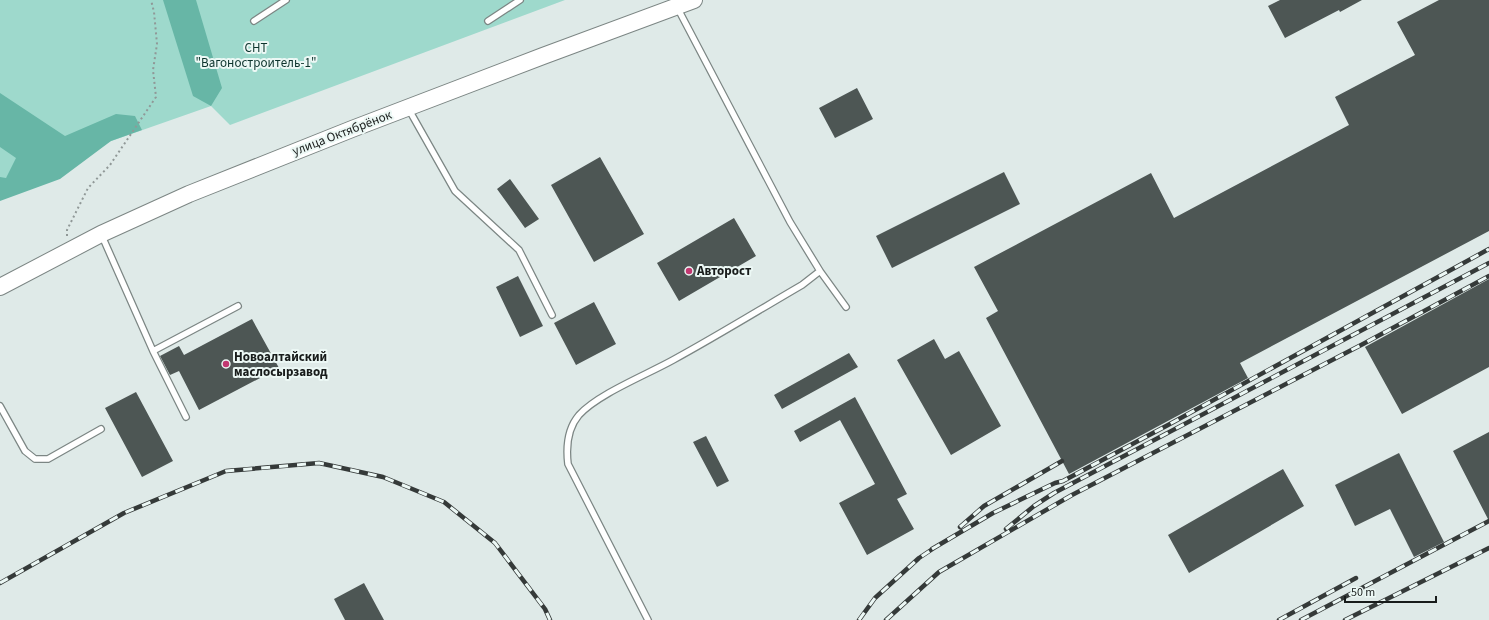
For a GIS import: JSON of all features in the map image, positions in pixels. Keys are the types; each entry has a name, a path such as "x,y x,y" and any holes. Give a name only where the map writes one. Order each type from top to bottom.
{"street":[{"name":"улица Октябрёнок","path":"0,287 101,234 189,194 542,56 694,0"}],"lane":[{"path":"254,21 286,0"},
{"path":"488,21 520,0"},
{"path":"677,7 790,222 820,271 846,307"},
{"path":"408,108 455,191 519,250 552,315"},
{"path":"101,234 153,351 186,417"},
{"path":"648,620 568,464 567,441 574,423 578,416 587,408 606,395 674,360 802,284 820,271"},
{"path":"153,351 238,306"},
{"path":"0,406 25,451 35,459 48,459 101,429"}],"path":[{"path":"69,251 67,230 88,188 110,165 156,97 153,70 157,44 154,12 151,0"}],"green space":[{"name":"СНТ \"Вагоностроитель-1\"","path":"0,0 565,0 230,125 211,106 0,180"},
{"path":"163,0 196,0 222,88 211,106 193,96"},
{"path":"0,93 65,136 116,114 135,116 142,130 111,141 60,179 0,201 0,177 6,178 16,158 0,147"}],"building":[{"path":"1280,0 1362,0 1340,12 1339,10 1285,38 1268,6"},
{"path":"1439,0 1489,0 1489,231 1240,363 1248,378 1069,474 986,318 998,311 974,267 1151,173 1174,218 1349,125 1335,97 1415,55 1397,22"},
{"path":"857,88 873,119 835,138 819,108"},
{"path":"600,157 644,234 594,262 551,185"},
{"path":"1004,172 1020,204 892,268 876,236"},
{"path":"510,179 539,219 525,228 497,189"},
{"path":"734,218 756,256 679,301 657,263"},
{"path":"518,276 543,326 520,337 496,287"},
{"path":"1489,279 1489,367 1402,414 1365,347"},
{"path":"594,302 616,344 576,365 554,323"},
{"name":"Новоалтайский маслосырзавод","path":"252,319 279,368 199,410 179,371 170,375 160,356 179,346 184,355"},
{"path":"934,339 945,359 959,351 1001,426 951,455 897,360"},
{"path":"849,353 858,367 782,409 774,395"},
{"path":"136,392 173,461 142,477 105,408"},
{"path":"855,397 907,494 897,499 914,529 867,555 839,503 875,484 840,420 800,442 794,431"},
{"path":"1489,432 1489,521 1453,451"},
{"path":"706,436 729,481 717,487 693,442"},
{"path":"1399,453 1444,542 1414,557 1390,509 1355,526 1335,485"},
{"path":"1283,469 1304,506 1189,573 1168,535"},
{"path":"364,583 384,620 345,620 334,599"}],"railway":[{"path":"932,549 993,513 1055,483 1063,481 1489,249"},
{"path":"1006,529 1034,506 1054,493 1489,263"},
{"path":"886,620 939,572 1072,495 1363,344 1489,276"},
{"path":"960,527 984,506 1062,461"},
{"path":"0,583 124,513 226,471 319,463 383,477 444,502 495,543 545,609 550,620"},
{"path":"1301,620 1489,521"},
{"path":"859,620 875,598 919,558 937,546"},
{"path":"1345,620 1489,548"},
{"path":"1279,620 1356,578"}],"place":[{"name":"Авторост","path":"689,271"},
{"name":"Новоалтайский маслосырзавод","path":"226,364"}]}
